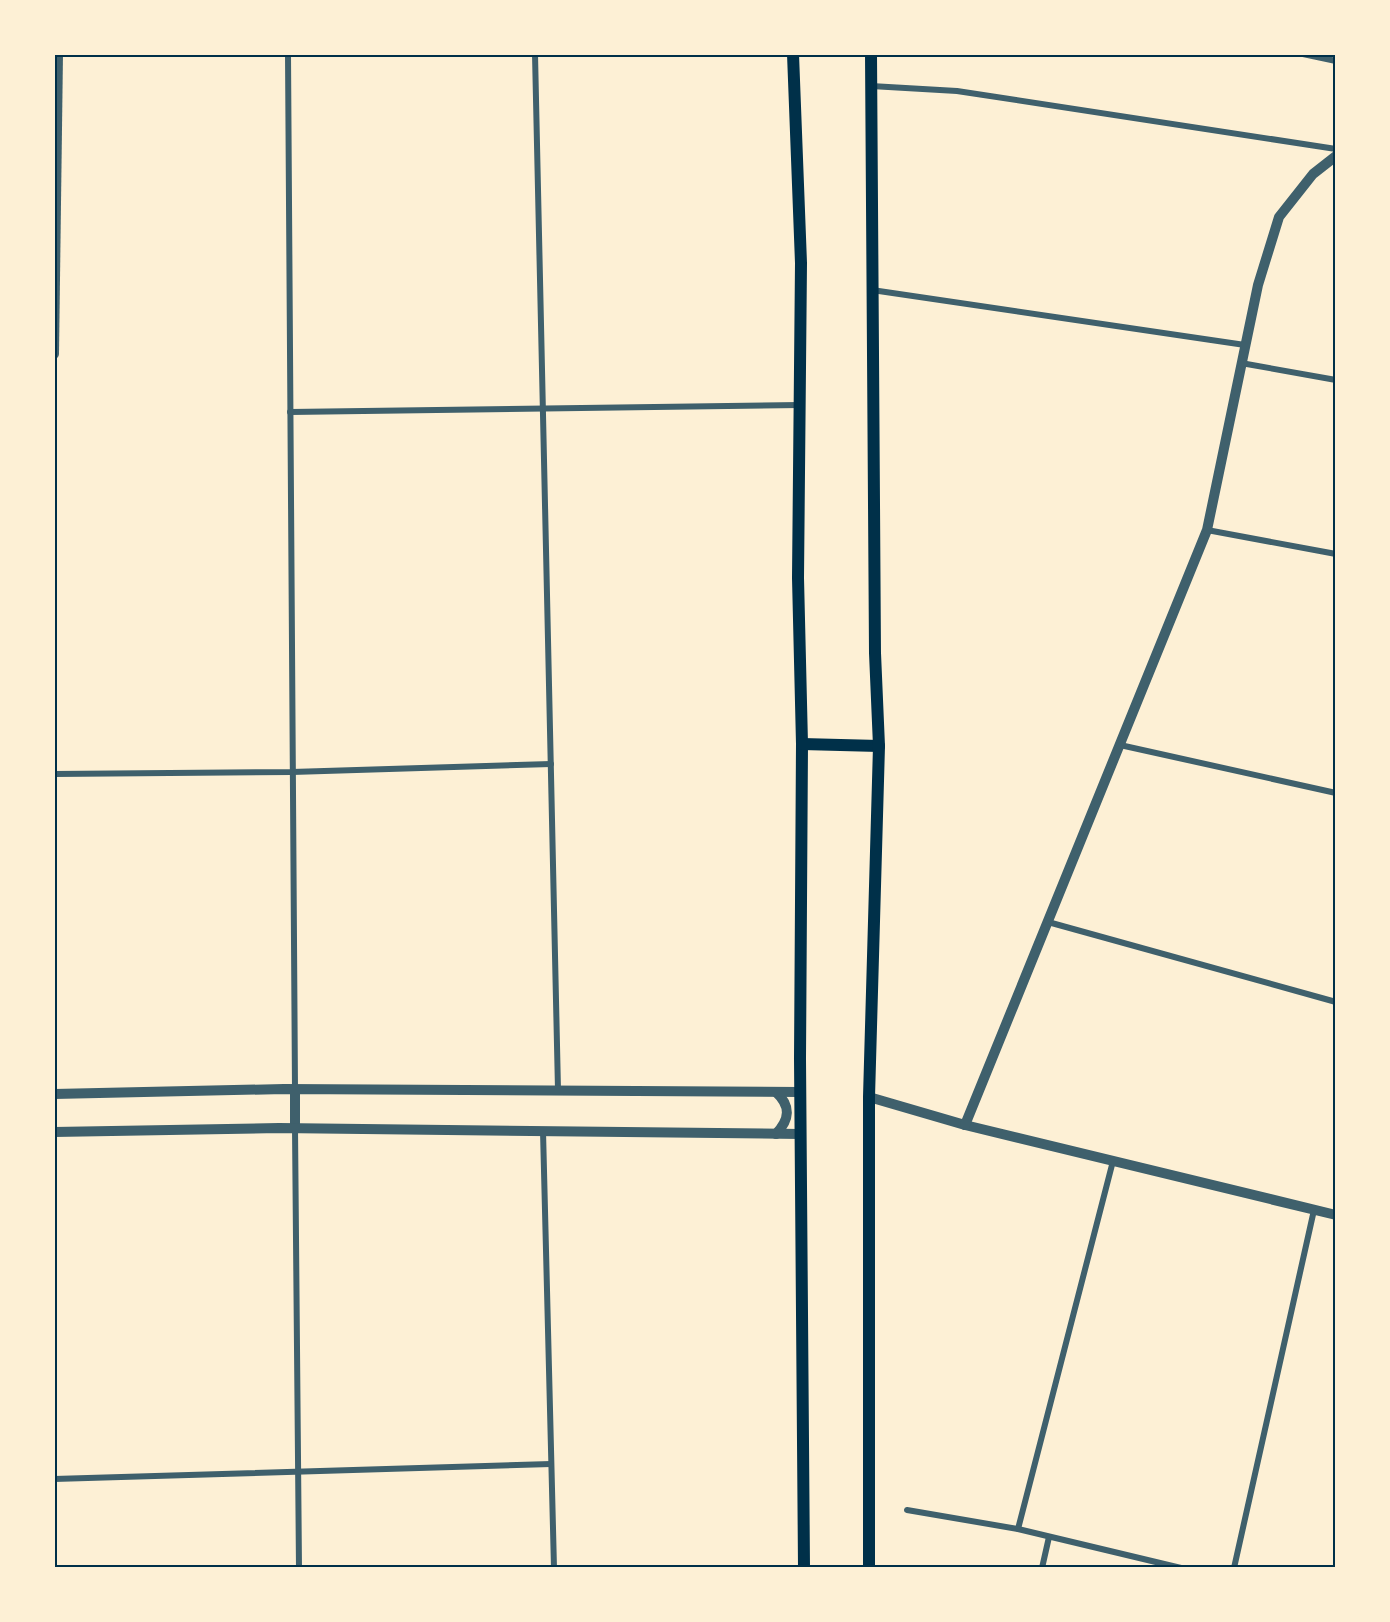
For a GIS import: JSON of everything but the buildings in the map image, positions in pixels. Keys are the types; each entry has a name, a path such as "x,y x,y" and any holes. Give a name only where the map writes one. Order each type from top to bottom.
{"main road":[{"path":"793,54 801,263 798,578 802,744 800,1134 804,1568"},
{"path":"869,1568 869,1097 879,746 875,653 871,54"},
{"path":"802,744 879,746"}],"street":[{"path":"54,354 58,54"},
{"path":"288,54 298,1568"},
{"path":"536,54 558,1090"},
{"path":"1303,54 1336,61"},
{"path":"871,86 957,91 1336,149"},
{"path":"965,1125 1207,530 1258,285 1279,218 1312,174 1336,156"},
{"path":"872,290 1245,345"},
{"path":"1242,363 1336,380"},
{"path":"290,412 800,405"},
{"path":"1207,530 1336,554"},
{"path":"1120,745 1336,794"},
{"path":"54,774 292,772 551,764"},
{"path":"1048,922 1336,1002"},
{"path":"54,1094 295,1089 800,1092"},
{"path":"776,1092 784,1100 788,1112 785,1123 776,1134"},
{"path":"869,1097 965,1125 1336,1215"},
{"path":"54,1132 295,1128 800,1134"},
{"path":"543,1131 554,1568"},
{"path":"1018,1529 1113,1161"},
{"path":"1234,1568 1314,1210"},
{"path":"54,1479 551,1464"},
{"path":"907,1510 1018,1529 1181,1568"},
{"path":"1042,1568 1049,1537"}]}
